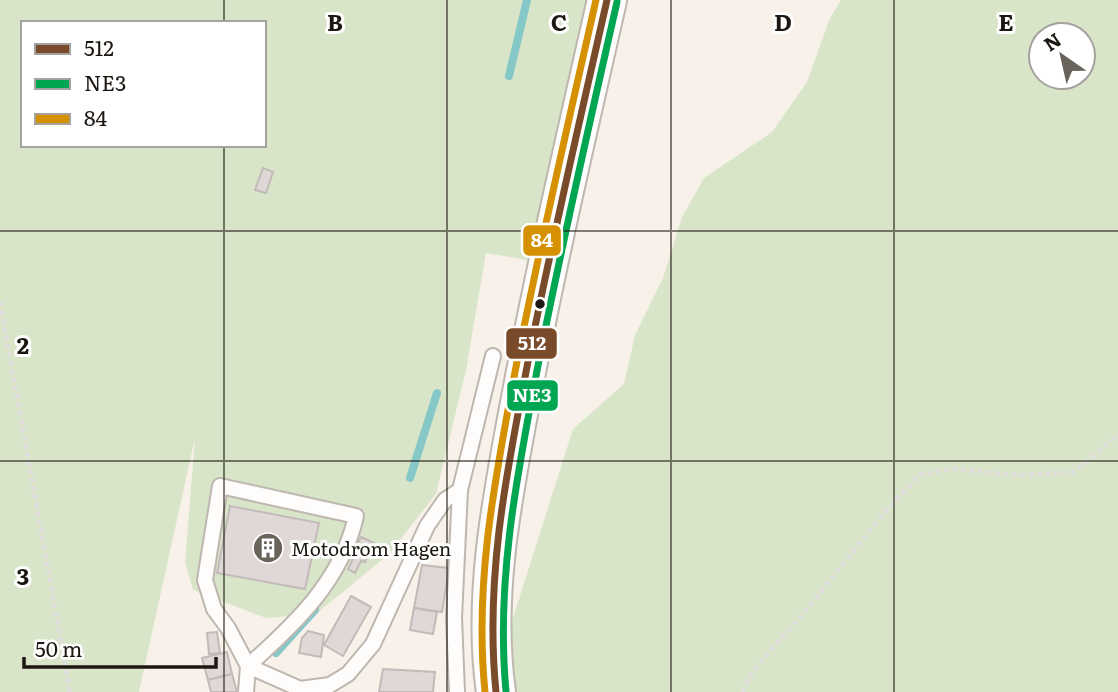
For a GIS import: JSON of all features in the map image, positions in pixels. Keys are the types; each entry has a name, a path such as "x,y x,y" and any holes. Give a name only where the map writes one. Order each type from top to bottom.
{"main road":[{"path":"496,692 492,664 493,585 505,487 539,303 607,0"}],"lane":[{"path":"457,692 454,618 460,490 493,356"},
{"path":"246,692 248,666 228,628 214,609 205,580 220,486 356,516 351,540 326,586 289,629 248,666"},
{"path":"248,666 300,689 330,685 348,674 373,643 427,526 445,500 460,490"}],"path":[{"path":"0,302 70,692"},
{"path":"742,692 755,668 802,615 882,515 921,474 953,469 1018,475 1074,472 1118,435"}],"green space":[{"path":"0,0 590,0 533,261 486,253 466,370 436,494 389,554 316,614 266,618 193,590 185,563 195,438 139,692 0,692"},
{"path":"841,0 1118,0 1118,692 505,692 498,665 573,429 624,384 635,335 663,278 682,217 704,178 772,132 807,82 830,18"}],"building":[{"path":"263,168 273,172 266,193 255,190"},
{"name":"Motodrom Hagen","path":"230,506 319,523 305,589 217,573"},
{"path":"361,537 374,543 365,562 361,561 355,573 348,569 354,557 351,556"},
{"path":"422,565 449,568 442,612 414,608"},
{"path":"351,596 371,607 343,656 324,645"},
{"path":"414,608 437,612 433,634 410,630"},
{"path":"308,631 324,635 321,657 299,653 302,638"},
{"path":"217,632 220,653 209,654 207,633"},
{"path":"227,652 232,674 208,680 202,658"},
{"path":"383,669 435,672 433,692 379,692"},
{"path":"232,674 237,692 211,692 208,680"}],"waterway":[{"path":"509,76 527,0"},
{"path":"410,478 437,393"},
{"path":"276,653 315,610"}],"transit line":[{"name":"84","path":"485,692 482,611 494,492 534,279 596,0"},
{"name":"512","path":"496,692 493,611 504,492 545,279 607,0"},
{"name":"NE3","path":"506,691 504,611 515,493 555,282 617,2"}],"place":[{"name":"Motodrom Hagen","path":"268,548"}]}
